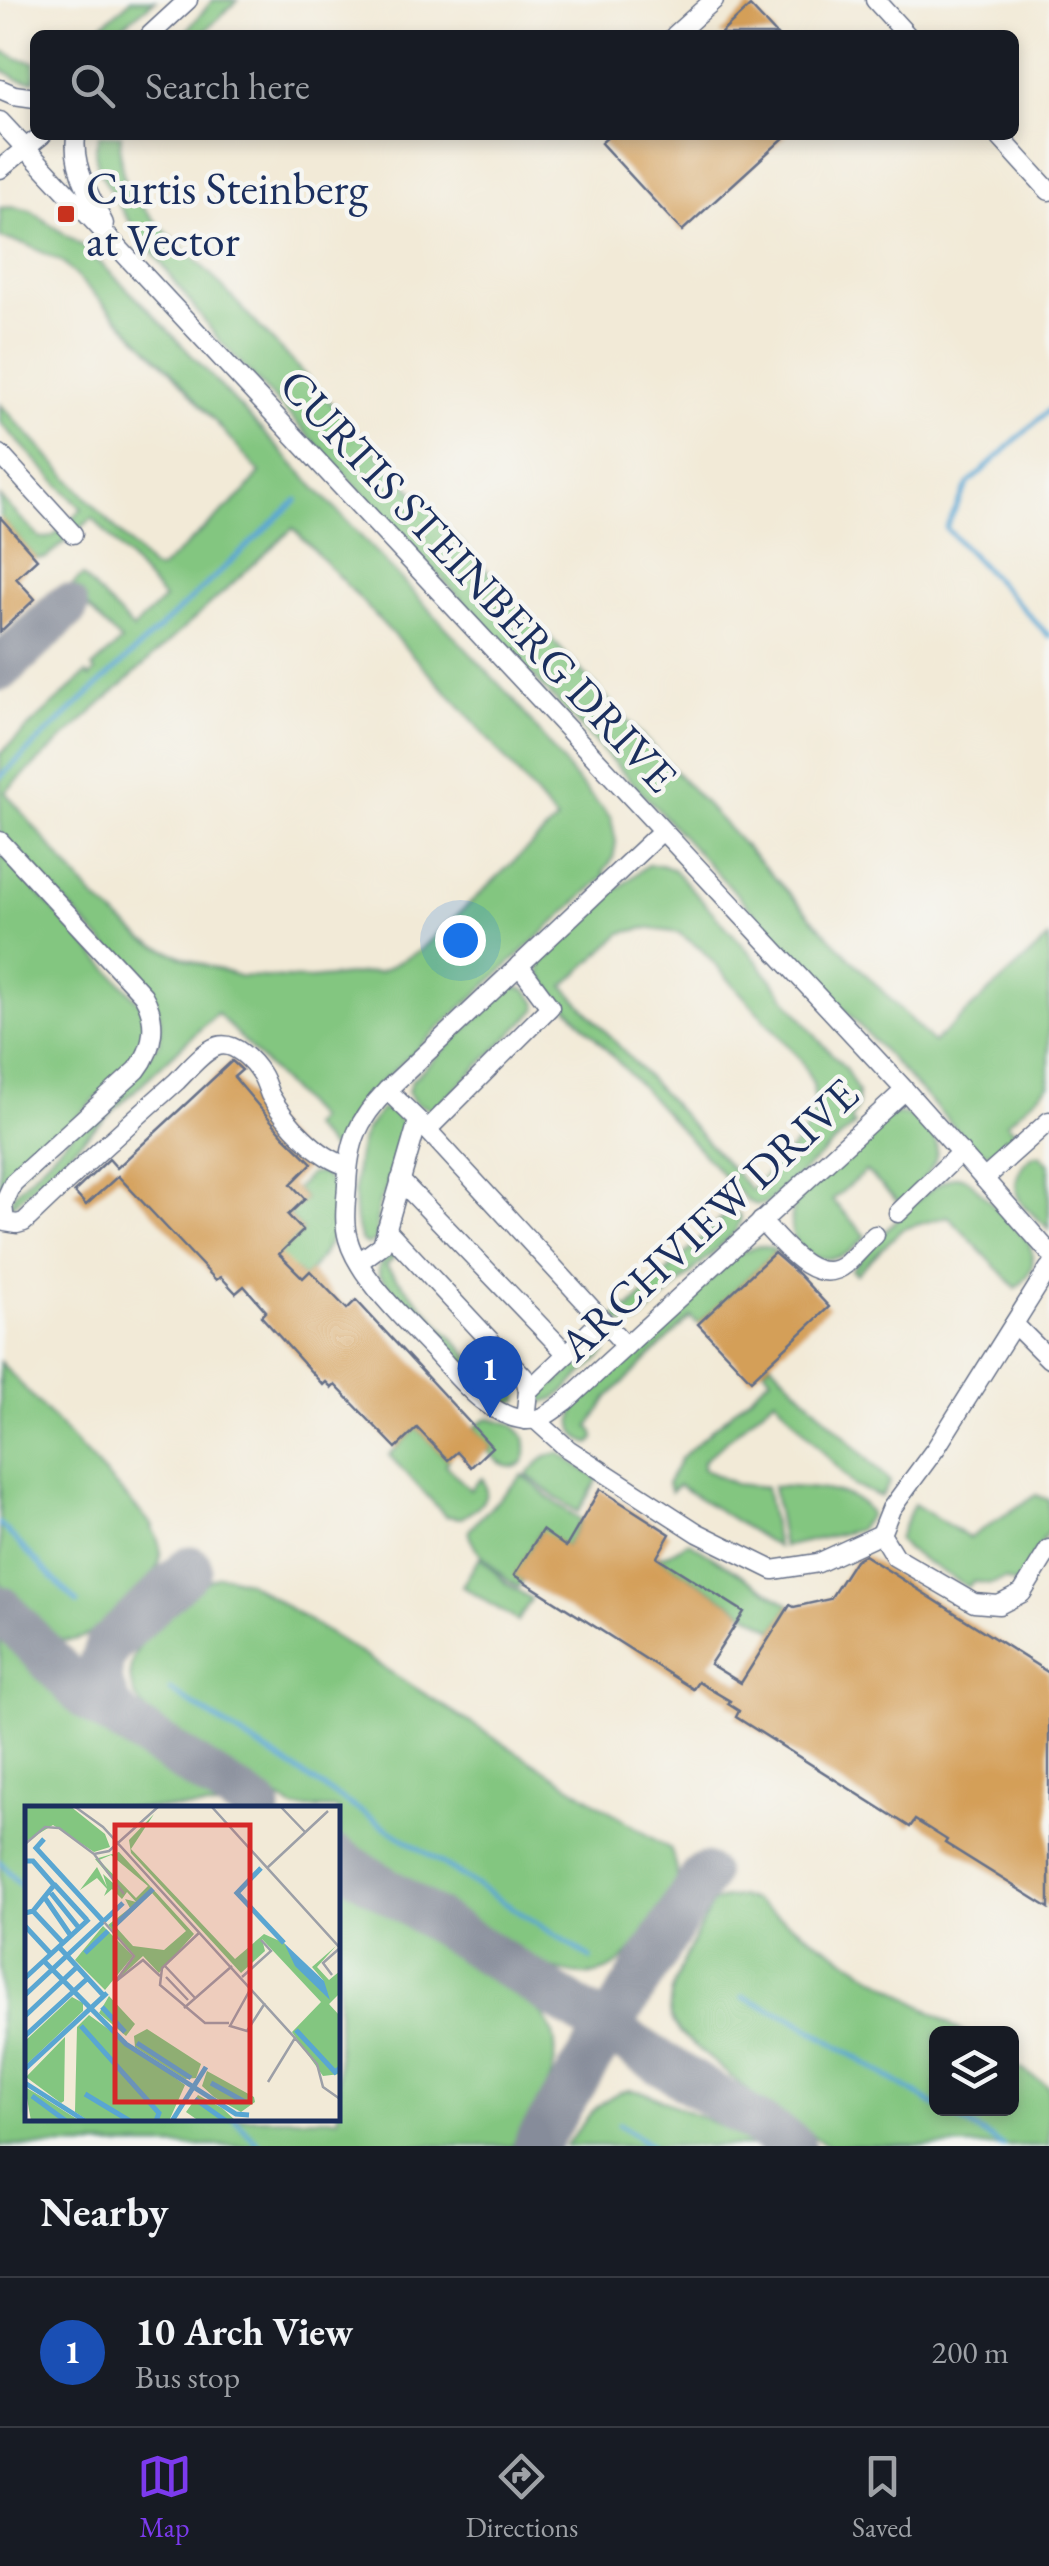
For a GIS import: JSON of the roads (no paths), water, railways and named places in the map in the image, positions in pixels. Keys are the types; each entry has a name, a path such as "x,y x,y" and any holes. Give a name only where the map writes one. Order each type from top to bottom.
{"street":[{"path":"155,30 188,0"},
{"path":"681,30 714,0"},
{"path":"875,0 902,30"},
{"path":"0,88 30,97"},
{"name":"CURTIS STEINBERG DRIVE","path":"0,121 905,1090 1049,1252"},
{"path":"0,169 37,140"},
{"path":"75,140 78,170 112,242"},
{"path":"1003,140 1049,191"},
{"path":"0,454 73,534"},
{"path":"662,831 387,1090 368,1109 356,1129 348,1166 348,1238 359,1262 396,1310 472,1392 492,1407 530,1420 568,1449 698,1532 773,1570 818,1564 881,1534 891,1509 936,1448 1049,1268"},
{"path":"0,842 143,995 153,1024 150,1048 137,1070 13,1183 3,1205 5,1222 24,1222 210,1050 221,1045 240,1052 260,1072 279,1108 318,1152 348,1166"},
{"path":"359,1262 382,1246 400,1180 422,1125 550,1006 520,965"},
{"path":"387,1090 626,1346"},
{"name":"ARCHVIEW DRIVE","path":"530,1420 566,1401 905,1090"},
{"path":"984,1179 1049,1120"},
{"path":"898,1213 960,1152"},
{"path":"400,1180 567,1354"},
{"path":"761,1221 798,1259 813,1269 830,1272 845,1265 874,1235"},
{"path":"386,1229 525,1378 530,1420"},
{"path":"528,1391 602,1320"},
{"path":"1014,1324 1049,1360"},
{"path":"881,1534 895,1557 974,1602 999,1604 1022,1592 1049,1549"}],"waterway":[{"path":"1049,410 968,484 946,528 1049,636"},
{"path":"0,777 297,500"},
{"path":"0,1524 77,1603"},
{"path":"170,1690 591,1958"},
{"path":"0,1862 25,1890"},
{"path":"743,1997 795,2020 929,2102"},
{"path":"954,2116 1003,2146"},
{"path":"237,2121 260,2146"},
{"path":"619,2124 651,2146"}],"place":[{"name":"Curtis Steinberg at Vector","path":"66,214"},
{"name":"10 Arch View","path":"490,1418"}]}
